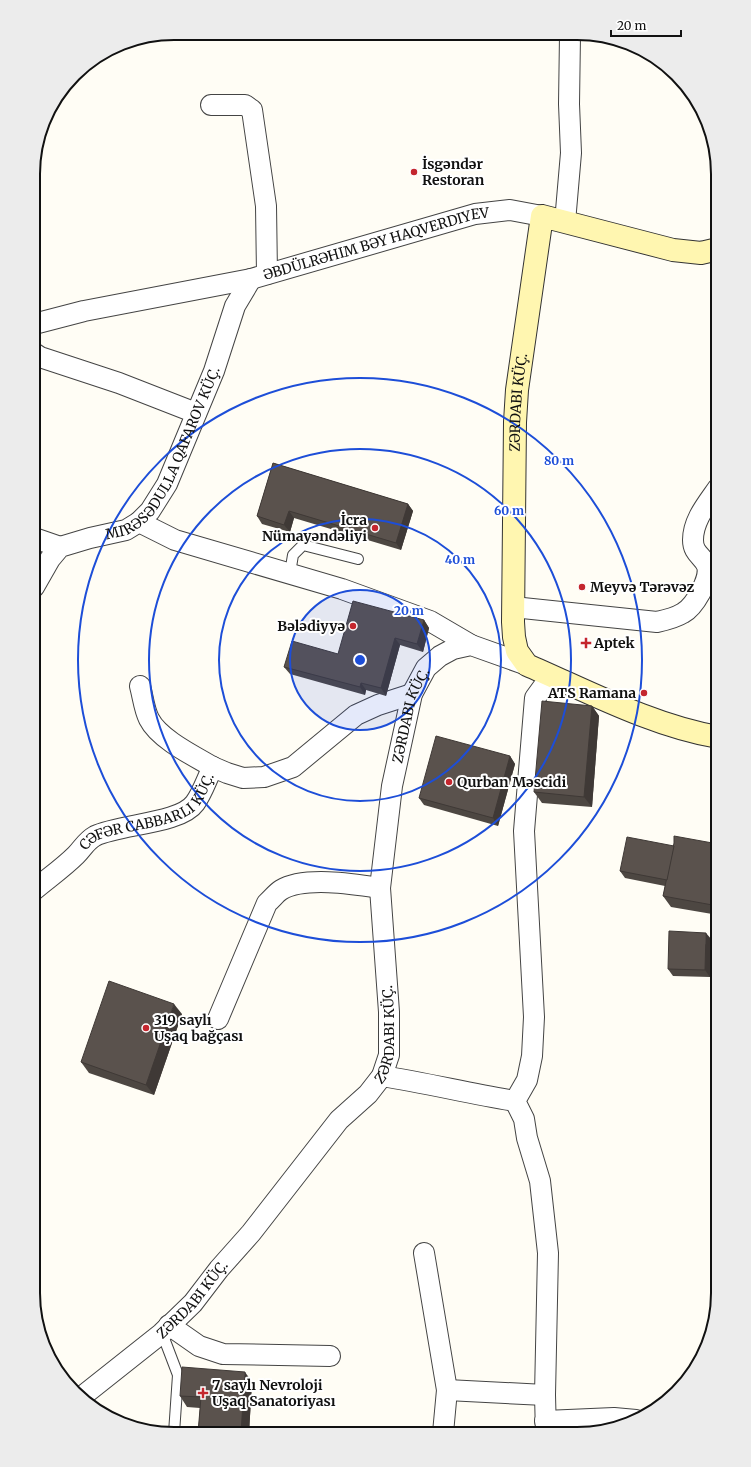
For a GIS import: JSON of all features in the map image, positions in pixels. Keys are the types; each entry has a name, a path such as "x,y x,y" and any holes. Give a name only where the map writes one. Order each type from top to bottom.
{"street":[{"path":"565,222 571,153 569,104 570,40"},
{"path":"211,106 245,105 252,110 266,206 260,277"},
{"name":"ƏBDÜLRƏHIM BƏY HAQVERDIYEV","path":"40,322 84,311 260,277 475,214 510,210 542,216 673,250 701,253 711,251"},
{"name":"ZƏRDABI KÜÇ.","path":"526,665 517,651 514,637 515,422 542,216"},
{"name":"MIRƏSƏDULLA QAFAROV KÜÇ.","path":"60,547 90,538 126,530 139,522 150,511 167,484 214,372 235,306 260,277"},
{"path":"40,357 120,383 196,413"},
{"path":"711,499 695,525 693,541 696,553 711,565"},
{"path":"139,522 175,540 342,589 430,621 471,644 526,665 629,709 671,725 711,736"},
{"path":"40,540 60,547 50,559 40,576"},
{"path":"513,607 657,622 669,620 684,613 694,604 711,568"},
{"name":"ZƏRDABI KÜÇ.","path":"86,1393 166,1329 193,1303 219,1269 250,1233 338,1120 368,1094 382,1076 389,1055 389,1012 380,888 392,786 412,694 426,668 440,656 453,649 471,644"},
{"path":"515,1101 527,1080 532,1056 534,1017 524,823 535,698 551,676"},
{"path":"140,686 149,720 169,740 213,767 243,778 264,777 294,767 356,715 378,705 412,694"},
{"path":"40,884 76,855 85,842 95,836 108,831 165,819 185,811 195,803 213,767"},
{"path":"218,1019 268,903 281,890 296,884 332,882 380,888"},
{"path":"382,1076 421,1082 515,1101"},
{"path":"515,1101 524,1119 527,1138 540,1181 548,1253 545,1427 614,1418 623,1419"},
{"path":"424,1253 447,1390 444,1427"},
{"path":"166,1329 199,1346 223,1354 330,1356"},
{"path":"447,1390 545,1395"}],"lane":[{"path":"290,573 293,556 303,545 358,559"},
{"path":"166,1329 178,1375 174,1427"}],"building":[{"path":"273,463 408,504 396,543 289,511 284,525 257,516"},
{"path":"353,601 424,620 417,644 395,638 381,688 361,683 360,687 284,667 292,641 338,654"},
{"path":"542,701 592,706 584,797 534,792"},
{"path":"436,736 510,756 493,818 419,798"},
{"path":"674,836 711,843 711,905 663,896 674,843"},
{"path":"627,837 674,846 667,880 620,871"},
{"path":"669,931 706,933 705,970 668,969"},
{"path":"109,981 174,1004 146,1085 81,1062"},
{"path":"182,1367 245,1372 241,1427 198,1427 201,1397 180,1396"}],"place":[{"name":"İsgəndər Restoran","path":"414,172"},
{"name":"İcra Nümayəndəliyi","path":"375,528"},
{"name":"Meyvə Tərəvəz","path":"582,587"},
{"name":"Bələdiyyə","path":"353,626"},
{"name":"Aptek","path":"586,643"},
{"name":"ATS Ramana","path":"644,693"},
{"name":"Qurban Məscidi","path":"449,782"},
{"name":"319 saylı Uşaq bağçası","path":"146,1028"},
{"name":"7 saylı Nevroloji Uşaq Sanatoriyası","path":"203,1393"}]}
